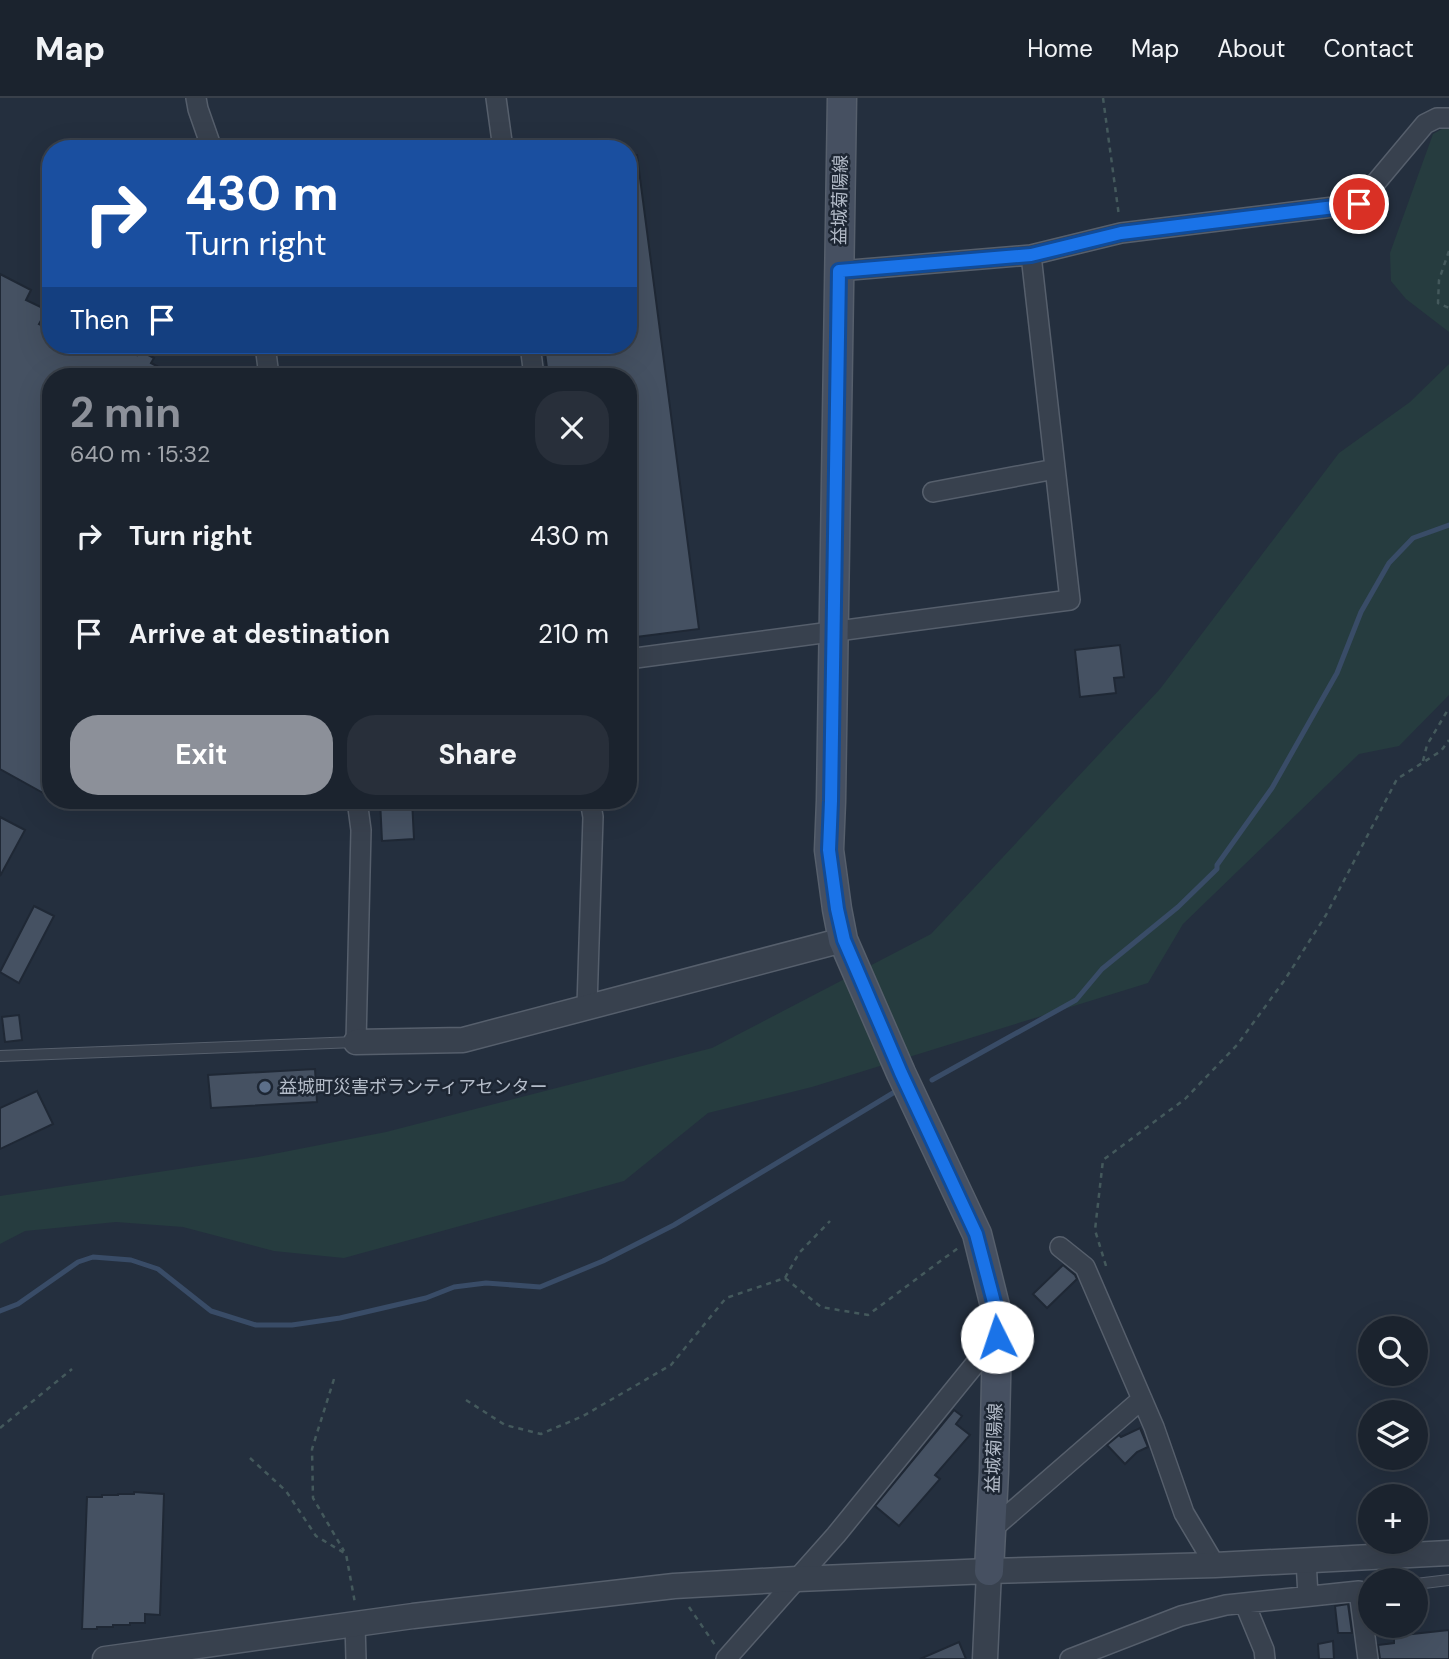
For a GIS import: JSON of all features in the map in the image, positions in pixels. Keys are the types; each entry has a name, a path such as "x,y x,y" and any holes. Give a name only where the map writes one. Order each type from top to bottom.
{"main road":[{"name":"益城菊陽線","path":"842,98 829,850 844,940 901,1073 976,1234 995,1306 997,1337 989,1571"}],"street":[{"path":"196,98 209,140"},
{"path":"496,98 502,140"},
{"path":"839,271 1031,255 1121,233 1359,204 1425,124 1437,118 1449,118"},
{"path":"637,658 1070,600 1031,255"},
{"path":"933,492 1055,469"},
{"path":"358,809 361,830 356,1042 463,1040 844,940"},
{"path":"587,1006 592,809"},
{"path":"1060,1247 1085,1267 1154,1427 1184,1513 1215,1565"},
{"path":"721,1654 836,1535 997,1337"},
{"path":"991,1530 1142,1399"},
{"path":"105,1659 413,1616 674,1586 797,1578 1215,1565 1449,1553"},
{"path":"1306,1560 1308,1596"},
{"path":"985,1659 989,1571"},
{"path":"1070,1659 1181,1616 1226,1605 1358,1591"},
{"path":"1245,1604 1264,1650 1265,1659"},
{"path":"355,1624 356,1659"},
{"path":"1367,1638 1368,1659"}],"lane":[{"path":"0,1056 356,1042"},
{"path":"1428,1583 1449,1580"}],"path":[{"path":"1102,98 1121,233"},
{"path":"1449,251 1439,280 1438,303 1449,309"},
{"path":"1423,763 1427,746 1449,708"},
{"path":"1108,1274 1096,1230 1103,1160 1185,1098 1237,1045 1284,981 1326,915 1397,779 1441,751 1449,740"},
{"path":"466,1400 505,1425 541,1434 583,1416 671,1365 726,1298 785,1278 799,1252 830,1221"},
{"path":"785,1278 821,1307 868,1315 976,1234"},
{"path":"0,1428 72,1369"},
{"path":"334,1379 312,1448 313,1498 346,1554 355,1599 355,1624"},
{"path":"250,1458 286,1490 316,1536 346,1554"},
{"path":"674,1586 721,1654"}],"green space":[{"path":"1449,125 1449,332 1406,299 1391,281 1390,253 1433,134"},
{"path":"1449,364 1449,695 1399,746 1359,754 1183,924 1148,983 812,1087 708,1113 624,1181 344,1258 274,1251 183,1227 116,1222 25,1231 0,1244 0,1196 258,1157 386,1132 712,1048 931,934 1160,689 1339,453 1410,402"}],"building":[{"path":"637,155 699,629 637,637 637,368 547,368 545,354 637,354"},
{"path":"0,274 31,290 26,300 42,308 39,324 42,326 42,354 146,354 154,358 151,363 161,368 42,368 42,792 0,769"},
{"path":"1120,645 1124,677 1114,678 1116,693 1080,697 1075,650"},
{"path":"380,809 412,809 414,839 382,841"},
{"path":"0,817 25,830 0,876"},
{"path":"34,906 54,916 19,983 0,972"},
{"path":"19,1015 22,1040 5,1042 2,1017"},
{"path":"315,1069 317,1102 211,1108 208,1075"},
{"path":"37,1091 53,1124 0,1149 0,1108"},
{"path":"1063,1265 1077,1279 1047,1308 1033,1294"},
{"path":"954,1410 962,1416 956,1424 970,1435 935,1475 940,1479 899,1526 875,1506"},
{"path":"1140,1428 1148,1447 1137,1452 1125,1464 1107,1445 1119,1435 1121,1437"},
{"path":"134,1492 164,1494 160,1615 145,1614 145,1623 82,1629 87,1497"},
{"path":"1348,1604 1352,1633 1338,1633 1335,1606"},
{"path":"1449,1630 1449,1659 1380,1659 1378,1645 1394,1643 1394,1638 1428,1638 1428,1632"},
{"path":"1333,1641 1334,1659 1319,1659 1318,1644"},
{"path":"959,1642 966,1659 920,1659"}],"waterway":[{"path":"932,1080 1076,1000 1102,969 1178,907 1217,869 1217,865 1272,788 1337,673 1361,612 1389,563 1413,538 1449,525"},
{"path":"0,1311 18,1304 78,1262 93,1257 131,1260 158,1269 211,1311 256,1325 292,1325 340,1318 426,1298 454,1287 486,1283 540,1287 603,1261 674,1225 893,1093"}],"place":[{"name":"益城町災害ボランティアセンター","path":"265,1087"}],"route":[{"path":"997,1337 995,1306 976,1234 853,962 844,940 837,909 829,850 839,271 1031,255 1121,233 1359,204"}]}
